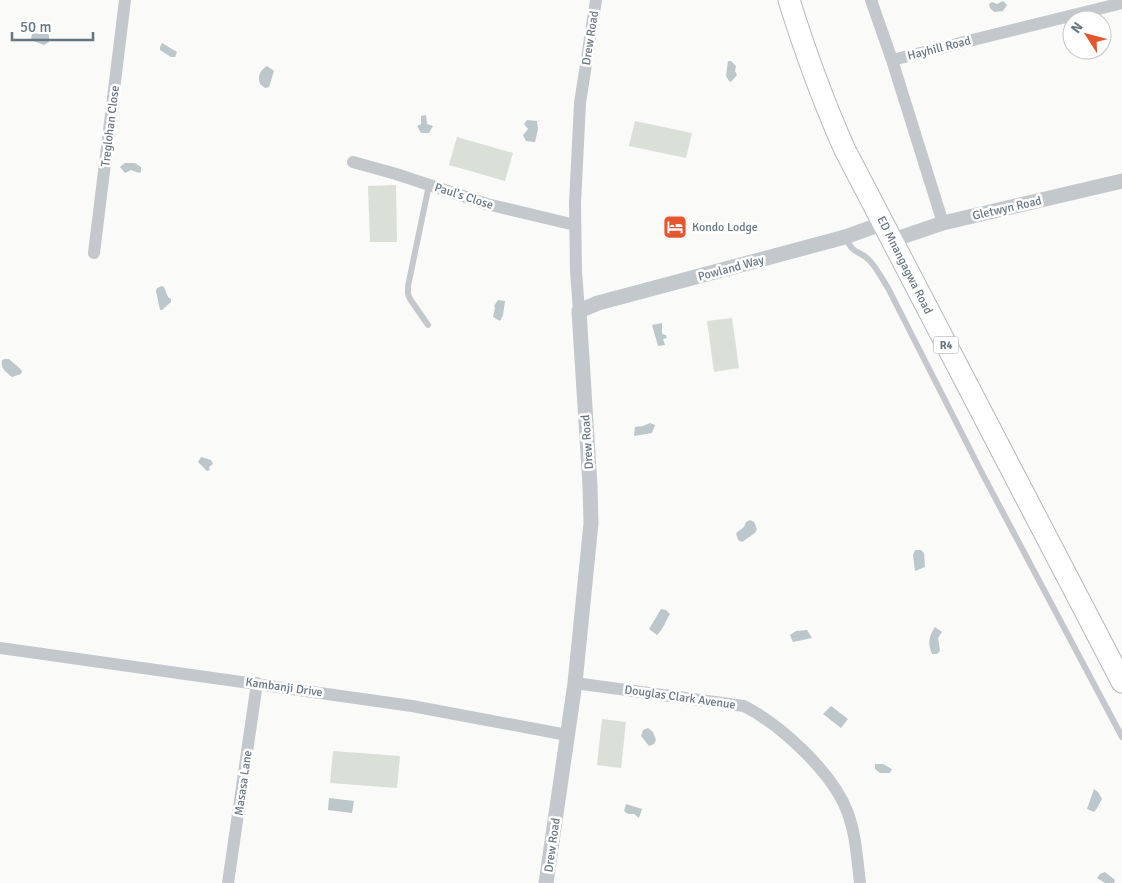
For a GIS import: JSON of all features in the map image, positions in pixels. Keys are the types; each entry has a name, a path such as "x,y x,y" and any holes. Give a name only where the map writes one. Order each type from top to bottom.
{"highway":[{"name":"ED Mnangagwa Road","path":"789,0 812,70 829,113 857,173 1122,682"}],"street":[{"name":"Treglohan Close","path":"94,253 125,0"},
{"name":"Drew Road","path":"546,883 575,683 591,523 575,226 580,103 596,0"},
{"path":"871,0 892,60"},
{"name":"Hayhill Road","path":"943,223 892,60 1122,3"},
{"name":"Paul's Close","path":"353,162 487,204 575,226"},
{"name":"Gletwyn Road","path":"888,232 943,223 1122,181"},
{"name":"Powland Way","path":"579,311 598,303 846,238 888,232"},
{"name":"Kambanji Drive","path":"0,648 412,706 567,734"},
{"name":"Masasa Lane","path":"228,883 257,683"},
{"name":"Douglas Clark Avenue","path":"575,683 744,706 760,715 809,756 831,783 847,810 852,825 860,883"}],"lane":[{"path":"428,325 410,298 408,286 429,185"},
{"path":"846,238 851,249 866,257 872,263 888,288 987,483 1122,737"}],"shaded area":[{"path":"1003,1 1007,5 1003,11 994,12 990,8 989,4 992,2 997,4"},
{"path":"45,32 49,35 49,42 44,45 31,40 32,33 40,34"},
{"path":"162,43 177,52 175,57 171,57 160,50"},
{"path":"728,61 731,61 736,66 735,71 737,75 731,82 726,76"},
{"path":"267,66 274,71 269,87 265,88 260,84 259,76"},
{"path":"426,115 427,124 433,126 429,133 421,133 417,126 421,124 421,116"},
{"path":"527,120 537,121 538,129 535,142 526,141 523,135 528,129 524,124"},
{"path":"635,121 692,133 686,158 629,146"},
{"path":"457,137 513,153 505,181 449,165"},
{"path":"125,163 135,163 141,167 141,172 131,170 125,173 120,167"},
{"path":"396,185 397,242 370,242 368,186"},
{"path":"162,286 171,302 160,310 156,291 157,288"},
{"path":"498,300 505,301 500,321 493,317 494,306"},
{"path":"732,318 739,368 714,372 707,321"},
{"path":"662,323 662,334 666,335 667,338 663,339 665,345 658,346 652,325"},
{"path":"9,359 19,368 22,371 21,374 12,377 6,372 2,363 2,360"},
{"path":"650,423 655,425 652,433 634,436 635,427"},
{"path":"201,457 211,460 213,464 209,467 210,470 207,471 198,462"},
{"path":"750,520 754,522 757,529 755,533 742,542 738,540 736,533"},
{"path":"915,550 921,550 924,553 925,567 915,571 913,555"},
{"path":"661,609 666,610 670,614 657,635 649,629"},
{"path":"935,627 942,632 938,638 940,651 937,654 932,654 929,641"},
{"path":"807,630 812,638 793,642 790,635 796,631"},
{"path":"831,706 848,719 841,728 823,714"},
{"path":"602,719 626,722 621,768 597,765"},
{"path":"648,728 653,732 656,740 654,744 649,746 641,736 643,730"},
{"path":"333,751 400,756 397,788 330,783"},
{"path":"875,764 883,764 892,769 890,773 880,773 875,769"},
{"path":"1094,789 1102,799 1094,812 1087,809"},
{"path":"329,798 354,801 352,813 328,810"},
{"path":"626,804 642,809 639,818 634,814 628,814 624,811"},
{"path":"1105,872 1115,880 1114,883 1105,883 1097,878"}],"place":[{"name":"Kondo Lodge","path":"675,227"}]}
